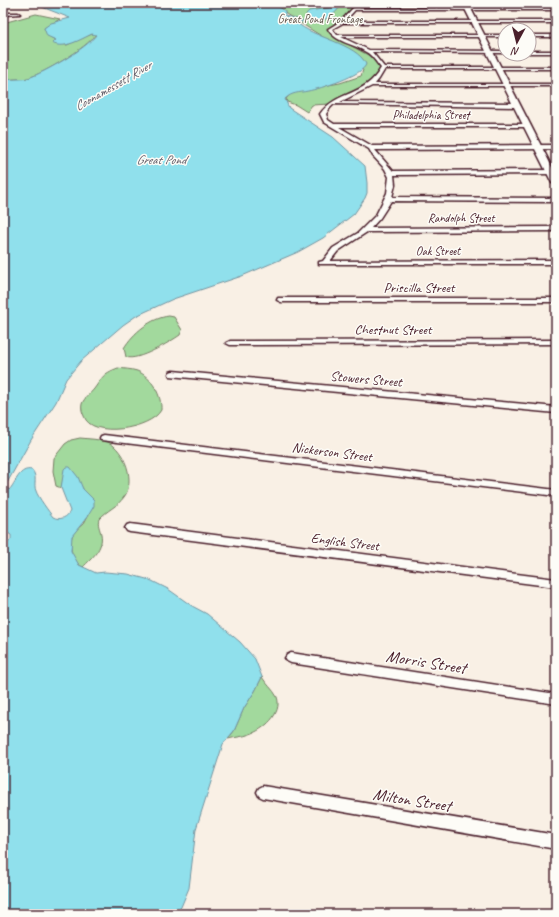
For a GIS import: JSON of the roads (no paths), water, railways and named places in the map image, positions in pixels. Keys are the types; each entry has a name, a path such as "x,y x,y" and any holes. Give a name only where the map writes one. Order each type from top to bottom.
{"main road":[{"path":"467,6 538,147 553,172 556,183"}],"street":[{"path":"365,3 354,9 342,22 330,29 332,33 337,36 368,51 383,68 556,68"},
{"path":"354,9 467,6 556,9"},
{"path":"3,14 18,14"},
{"path":"342,22 556,22"},
{"path":"337,36 497,36"},
{"path":"537,36 556,36"},
{"path":"368,51 497,52"},
{"path":"537,52 556,52"},
{"path":"366,230 389,199 392,183 390,173 382,160 372,151 371,148 326,120 323,114 325,109 371,85 381,74 383,68"},
{"path":"371,85 556,85"},
{"path":"335,103 516,104"},
{"name":"Philadelphia Street","path":"335,125 527,125"},
{"path":"371,148 556,147"},
{"path":"390,173 553,172"},
{"path":"389,199 556,200"},
{"name":"Randolph Street","path":"366,230 556,229"},
{"name":"Oak Street","path":"366,230 331,254 324,263 556,262"},
{"name":"Priscilla Street","path":"281,300 556,300"},
{"name":"Chestnut Street","path":"230,343 556,342"},
{"name":"Stowers Street","path":"173,374 556,410"},
{"name":"Nickerson Street","path":"104,438 556,493"},
{"name":"English Street","path":"130,528 556,583"},
{"name":"Morris Street","path":"291,658 556,699"},
{"name":"Milton Street","path":"263,792 556,842"}],"water":[{"name":"Great Pond","path":"38,3 301,3 282,4 278,6 285,11 285,16 304,21 296,22 303,28 353,51 361,57 366,64 358,73 350,77 314,90 293,94 285,99 289,108 333,137 365,166 367,193 354,214 323,238 298,252 242,276 173,299 136,316 123,325 81,361 66,379 56,402 31,440 7,483 9,490 21,473 32,470 35,475 35,488 37,494 46,508 53,517 58,519 66,517 70,511 61,488 64,469 66,467 70,467 78,477 83,489 94,500 94,506 88,516 72,536 71,551 79,565 96,573 105,572 128,574 150,580 168,589 192,606 207,614 240,642 255,659 262,677 244,708 234,731 223,744 196,829 189,888 181,907 175,914 3,914 3,547 5,542 7,544 11,539 11,535 3,530 3,81 28,78 44,71 65,60 96,35 92,34 67,45 57,45 52,43 56,40 47,36 44,28 51,23 70,18 42,7"},
{"path":"335,7 339,8 334,14 319,21 312,21 306,14 309,11"}],"park label":[{"name":"Great Pond Frontage","path":"320,19"}],"water label":[{"name":"Coonamessett River","path":"113,86"}]}
